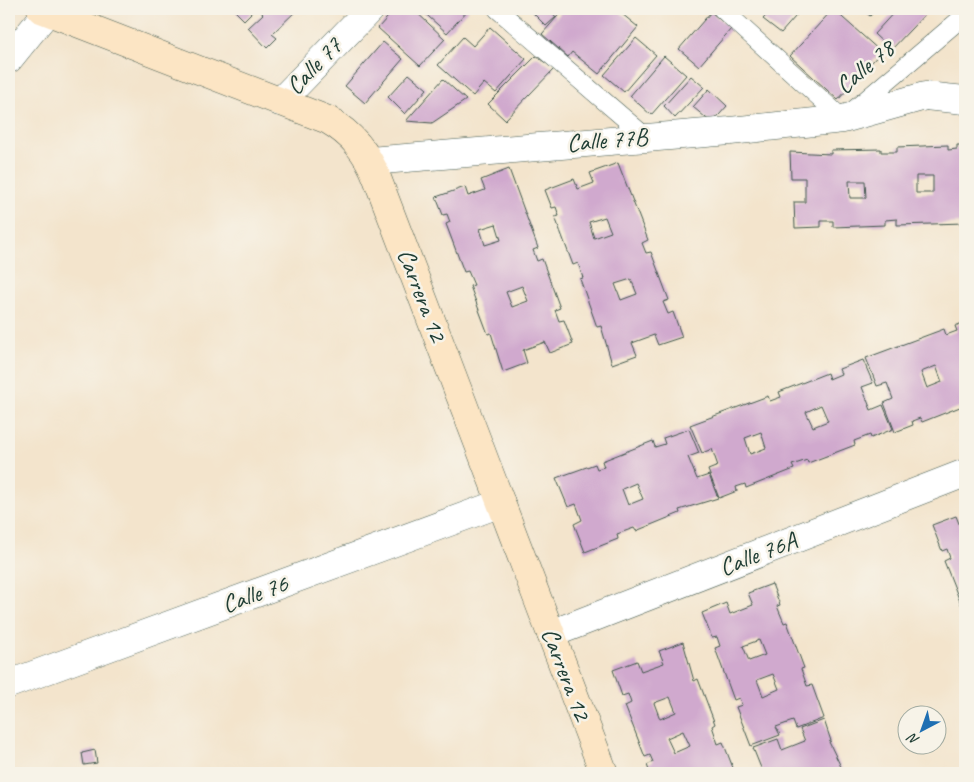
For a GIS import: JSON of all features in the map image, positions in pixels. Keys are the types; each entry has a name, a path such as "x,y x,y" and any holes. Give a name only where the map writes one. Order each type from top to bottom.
{"main road":[{"name":"Carrera 12","path":"44,10 328,120 345,130 370,161 604,773"}],"street":[{"name":"Calle 77","path":"280,102 370,9"},
{"path":"9,59 44,10"},
{"name":"Calle 77B","path":"370,161 730,131 843,119 925,96 965,100"},
{"name":"Calle 76A","path":"551,634 965,473"},
{"name":"Calle 76","path":"9,684 501,503"}],"lane":[{"path":"497,9 646,137"},
{"path":"722,9 843,119"},
{"name":"Calle 78","path":"843,119 964,11"}],"building":[{"path":"233,9 255,9 244,20"},
{"path":"258,9 298,9 272,34 277,38 267,48 248,28 263,14"},
{"path":"395,9 413,9 445,39 420,66 378,28"},
{"path":"420,9 469,9 447,33"},
{"path":"535,9 549,9 556,17 546,26 532,12"},
{"path":"564,9 616,9 638,27 599,74 572,52 568,57 542,34"},
{"path":"772,9 802,9 781,33 763,19"},
{"path":"833,9 881,52 838,100 790,56"},
{"path":"862,9 877,9 870,16"},
{"path":"897,9 930,9 891,50 874,34"},
{"path":"711,12 731,29 699,66 679,49"},
{"path":"490,27 526,59 496,93 484,83 473,96 438,65 463,37 473,46"},
{"path":"636,38 656,55 624,92 604,75"},
{"path":"383,42 403,59 365,103 345,86"},
{"path":"536,56 554,69 505,120 488,104"},
{"path":"664,56 686,75 651,115 630,96"},
{"path":"409,74 427,89 405,114 388,97"},
{"path":"691,76 704,87 675,118 664,106"},
{"path":"443,79 466,100 432,123 406,121"},
{"path":"709,89 727,106 712,123 693,107"},
{"path":"948,145 948,150 957,149 957,145 965,145 965,223 897,225 897,219 885,220 885,225 833,227 833,221 821,221 821,227 795,228 794,202 805,202 805,178 791,178 790,152 831,154 831,150 881,149 881,152 897,152 897,147","holes":["916,176 933,176 933,193 916,193","849,181 865,181 866,198 850,198"]},
{"path":"618,163 648,240 642,243 646,253 651,252 669,300 663,302 668,314 673,312 682,337 658,345 654,335 632,343 637,355 612,364 601,326 597,327 580,279 583,278 578,263 573,265 555,217 559,216 556,207 552,208 545,190 574,179 578,189 594,183 590,173","holes":["605,217 611,232 594,238 589,222","631,279 637,294 621,300 615,284"]},
{"path":"509,169 538,248 533,250 537,261 542,259 560,308 555,310 559,321 564,320 573,344 550,353 545,342 523,350 527,363 503,372 491,333 488,334 470,286 474,285 468,271 464,272 446,224 450,222 447,214 443,215 436,197 465,187 468,196 485,190 481,180","holes":["496,224 501,240 485,245 480,229","522,286 528,301 512,307 506,292"]},
{"path":"965,322 965,405 922,422 920,418 912,421 913,425 895,432 884,403 893,399 887,383 877,386 866,358 944,329 946,335 957,331 955,326","holes":["936,366 942,382 927,388 921,372"]},
{"path":"863,360 873,383 862,387 871,410 883,405 893,429 871,438 870,435 854,441 855,445 808,463 807,460 792,465 794,469 746,488 745,484 736,487 737,491 719,498 708,470 718,466 712,449 702,453 690,425 768,396 770,401 781,397 779,392 827,373 829,379 841,374 839,369","holes":["821,405 828,421 813,427 806,412","761,432 766,448 750,454 745,438"]},
{"path":"689,429 699,453 688,457 697,479 709,475 718,498 679,510 680,513 636,531 634,528 617,534 618,539 585,552 574,524 582,520 576,504 568,507 556,478 595,464 597,469 604,467 602,461 653,441 655,447 665,444 663,438","holes":["636,483 643,499 628,505 622,489"]},
{"path":"956,516 960,526 965,524 965,614 944,561 950,558 947,549 942,551 932,525"},
{"path":"772,584 780,605 777,606 784,623 787,622 804,668 801,669 807,686 812,685 824,718 796,729 793,721 776,727 780,735 751,746 736,707 742,705 739,698 734,700 715,648 720,646 717,637 712,638 702,613 726,603 730,614 753,605 748,593","holes":["759,640 765,655 749,661 743,646","773,674 779,689 763,696 757,680"]},
{"path":"683,642 694,681 698,679 715,724 712,726 718,744 723,742 735,773 650,773 647,765 653,762 650,755 645,757 625,706 631,703 628,694 622,696 613,670 637,661 641,671 664,663 659,651","holes":["670,697 676,712 660,719 654,703","683,731 690,746 674,753 667,738"]},
{"path":"824,720 831,741 829,742 844,773 763,773 753,748 778,739 782,750 805,741 800,729"},
{"path":"95,750 97,763 84,765 82,753"}]}
